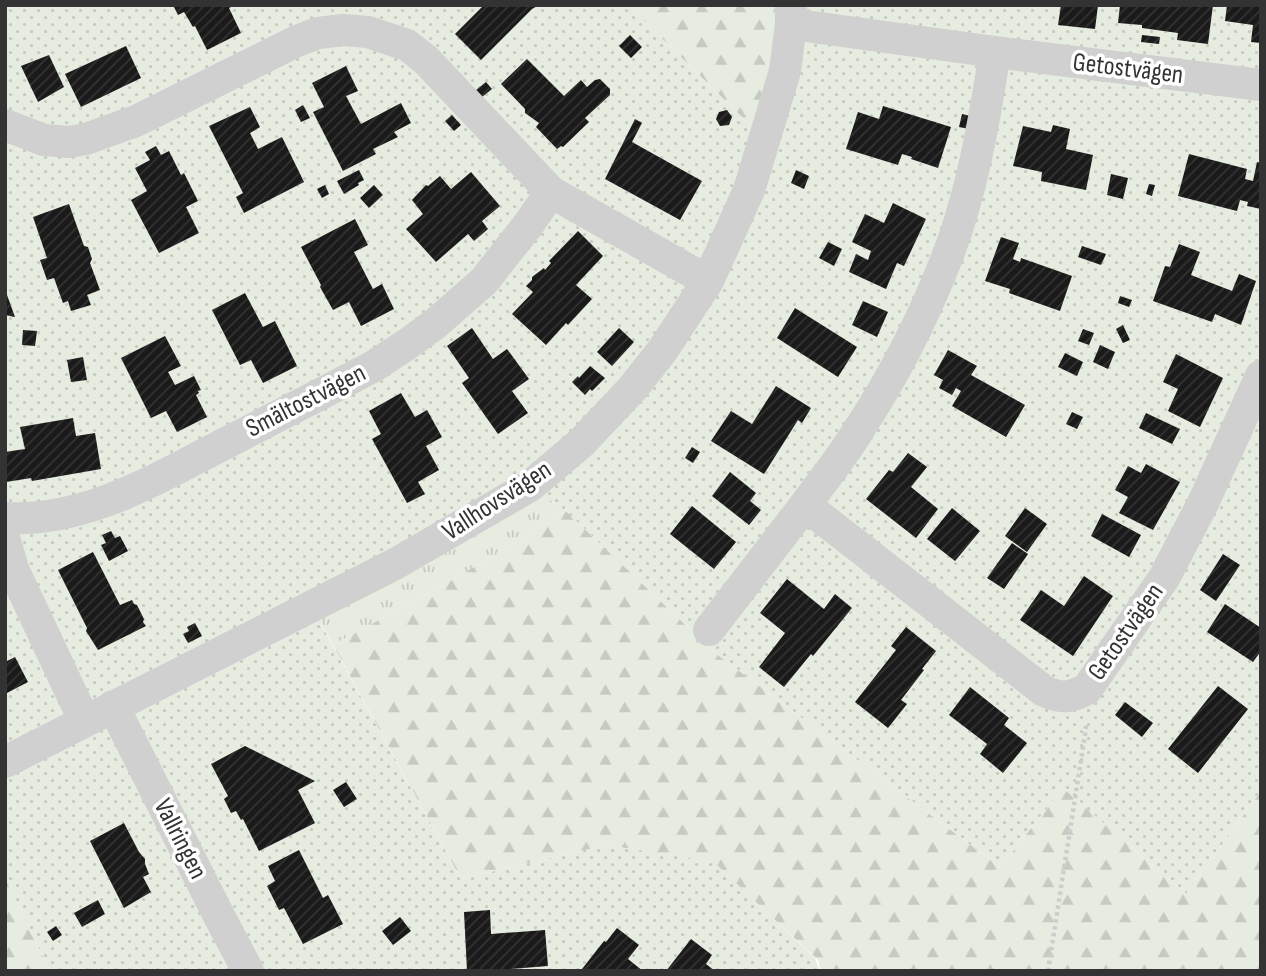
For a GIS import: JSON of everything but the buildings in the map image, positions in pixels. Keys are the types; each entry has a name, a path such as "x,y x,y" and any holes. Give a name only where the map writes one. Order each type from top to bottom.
{"street":[{"name":"Getostvägen","path":"791,15 995,52 1261,85"},
{"name":"Vallhovsvägen","path":"5,762 395,564 530,486 581,443 662,351 708,281 749,190 785,71 791,15"},
{"path":"5,125 44,140 69,142 86,139 136,121 318,33 343,30 368,32 407,45 426,60 551,192 708,281"},
{"path":"709,630 806,505 858,432 906,349 944,264 962,210 984,121 995,52"},
{"name":"Smältostvägen","path":"5,518 43,518 101,504 150,482 374,366 435,324 484,281 551,192"},
{"name":"Getostvägen","path":"806,505 1044,691 1056,697 1073,696 1087,689 1164,578 1203,503 1261,376"},
{"path":"5,541 13,569 84,720"},
{"name":"Vallringen","path":"113,706 248,971"}],"path":[{"path":"1048,971 1086,728 1073,696"}],"green space":[{"path":"5,5 628,5 764,139 791,5 1261,5 1261,791 1186,894 1063,788 1000,867 714,652 566,511 530,486 311,606 461,879 607,845 714,862 815,958 820,971 50,971 5,878"},
{"path":"628,5 791,5 764,139"},
{"path":"530,486 566,511 449,582 333,645 311,606"},
{"path":"566,511 714,652 1000,867 1063,788 1186,894 1261,791 1261,971 821,971 818,960 714,863 607,845 461,879 333,645 449,582"},
{"path":"5,878 50,971 5,971"}]}
